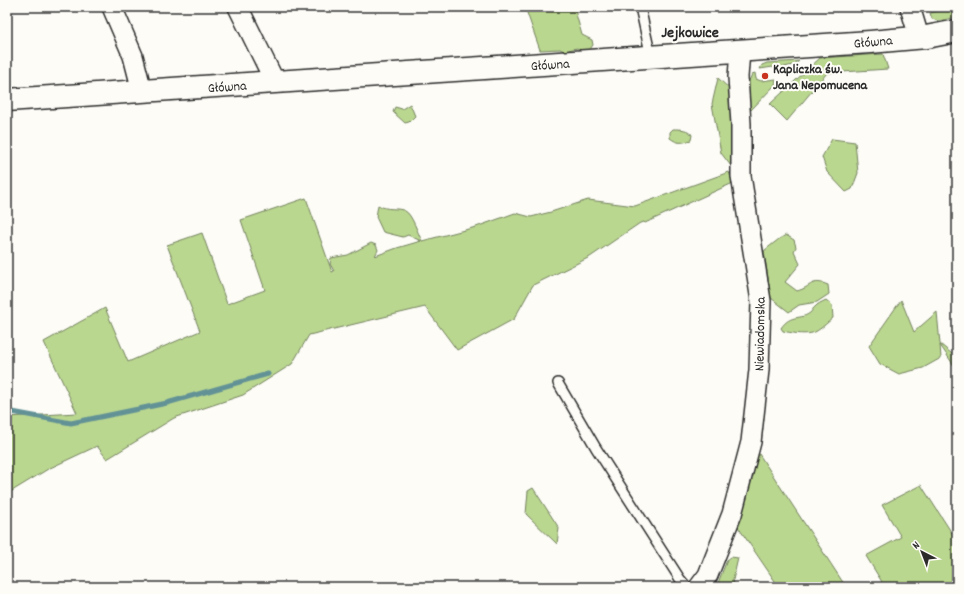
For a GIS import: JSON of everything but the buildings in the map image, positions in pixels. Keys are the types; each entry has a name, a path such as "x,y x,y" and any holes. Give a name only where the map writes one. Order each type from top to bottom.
{"street":[{"path":"112,7 133,56 142,91"},
{"path":"238,7 271,74 273,83"},
{"path":"910,7 919,38"},
{"name":"Główna","path":"7,100 651,58 919,38 957,31"},
{"name":"Niewiadomska","path":"706,583 732,514 751,442 759,370 761,301 741,176 741,124 738,78 740,51"}],"lane":[{"path":"640,7 651,58"},
{"path":"558,383 596,448 686,587"}],"green space":[{"path":"525,7 574,7 582,35 592,40 593,45 587,53 577,48 564,51 560,49 540,50"},
{"path":"957,7 957,17 939,21 932,19 930,13"},
{"path":"883,54 888,69 827,73 787,121 770,104 820,58"},
{"path":"799,61 794,65 774,69 773,67 760,69 762,65 767,63"},
{"path":"755,73 756,79 761,81 776,79 775,85 751,110 747,111 749,81 752,74"},
{"path":"718,78 733,92 737,151 731,166 721,153 712,104"},
{"path":"410,104 415,116 409,122 405,123 393,112 395,107 402,109"},
{"path":"673,129 684,130 691,133 691,140 680,142 673,140 670,138 670,132"},
{"path":"832,139 855,142 858,173 852,189 846,192 827,172 822,157"},
{"path":"729,172 733,183 645,223 640,223 590,257 533,285 514,319 457,350 425,307 309,335 292,364 243,395 174,418 107,459 97,446 48,469 7,494 7,417 77,413 44,342 105,308 128,362 200,331 167,245 202,233 227,304 265,290 241,220 306,198 332,272 334,271 330,264 331,258 348,255 371,243 376,245 378,250 375,256 421,241 408,235 403,237 383,232 376,217 378,205 385,208 402,210 408,213 422,241 476,227 515,213 531,217 588,200 635,206"},
{"path":"786,235 794,240 796,247 794,251 800,264 785,282 797,291 818,282 822,283 828,285 829,294 817,302 799,305 789,312 771,298 764,252"},
{"path":"826,300 832,305 833,318 820,329 809,334 783,331 781,328 788,320 807,315 817,305"},
{"path":"901,300 914,332 937,312 940,344 957,358 957,370 940,345 941,358 923,368 899,374 880,364 869,346"},
{"path":"757,451 846,587 779,587 736,524"},
{"path":"921,485 957,541 957,587 874,587 882,582 866,556 901,537 882,505"},
{"path":"533,488 559,528 557,544 526,514 528,491"},
{"path":"731,557 738,558 733,580 735,587 719,587 718,583 727,560"}],"waterway":[{"path":"7,411 71,423 167,403 268,374"}],"place":[{"name":"Kapliczka św. Jana Nepomucena","path":"765,76"}],"district":[{"name":"Jejkowice","path":"690,31"}]}
